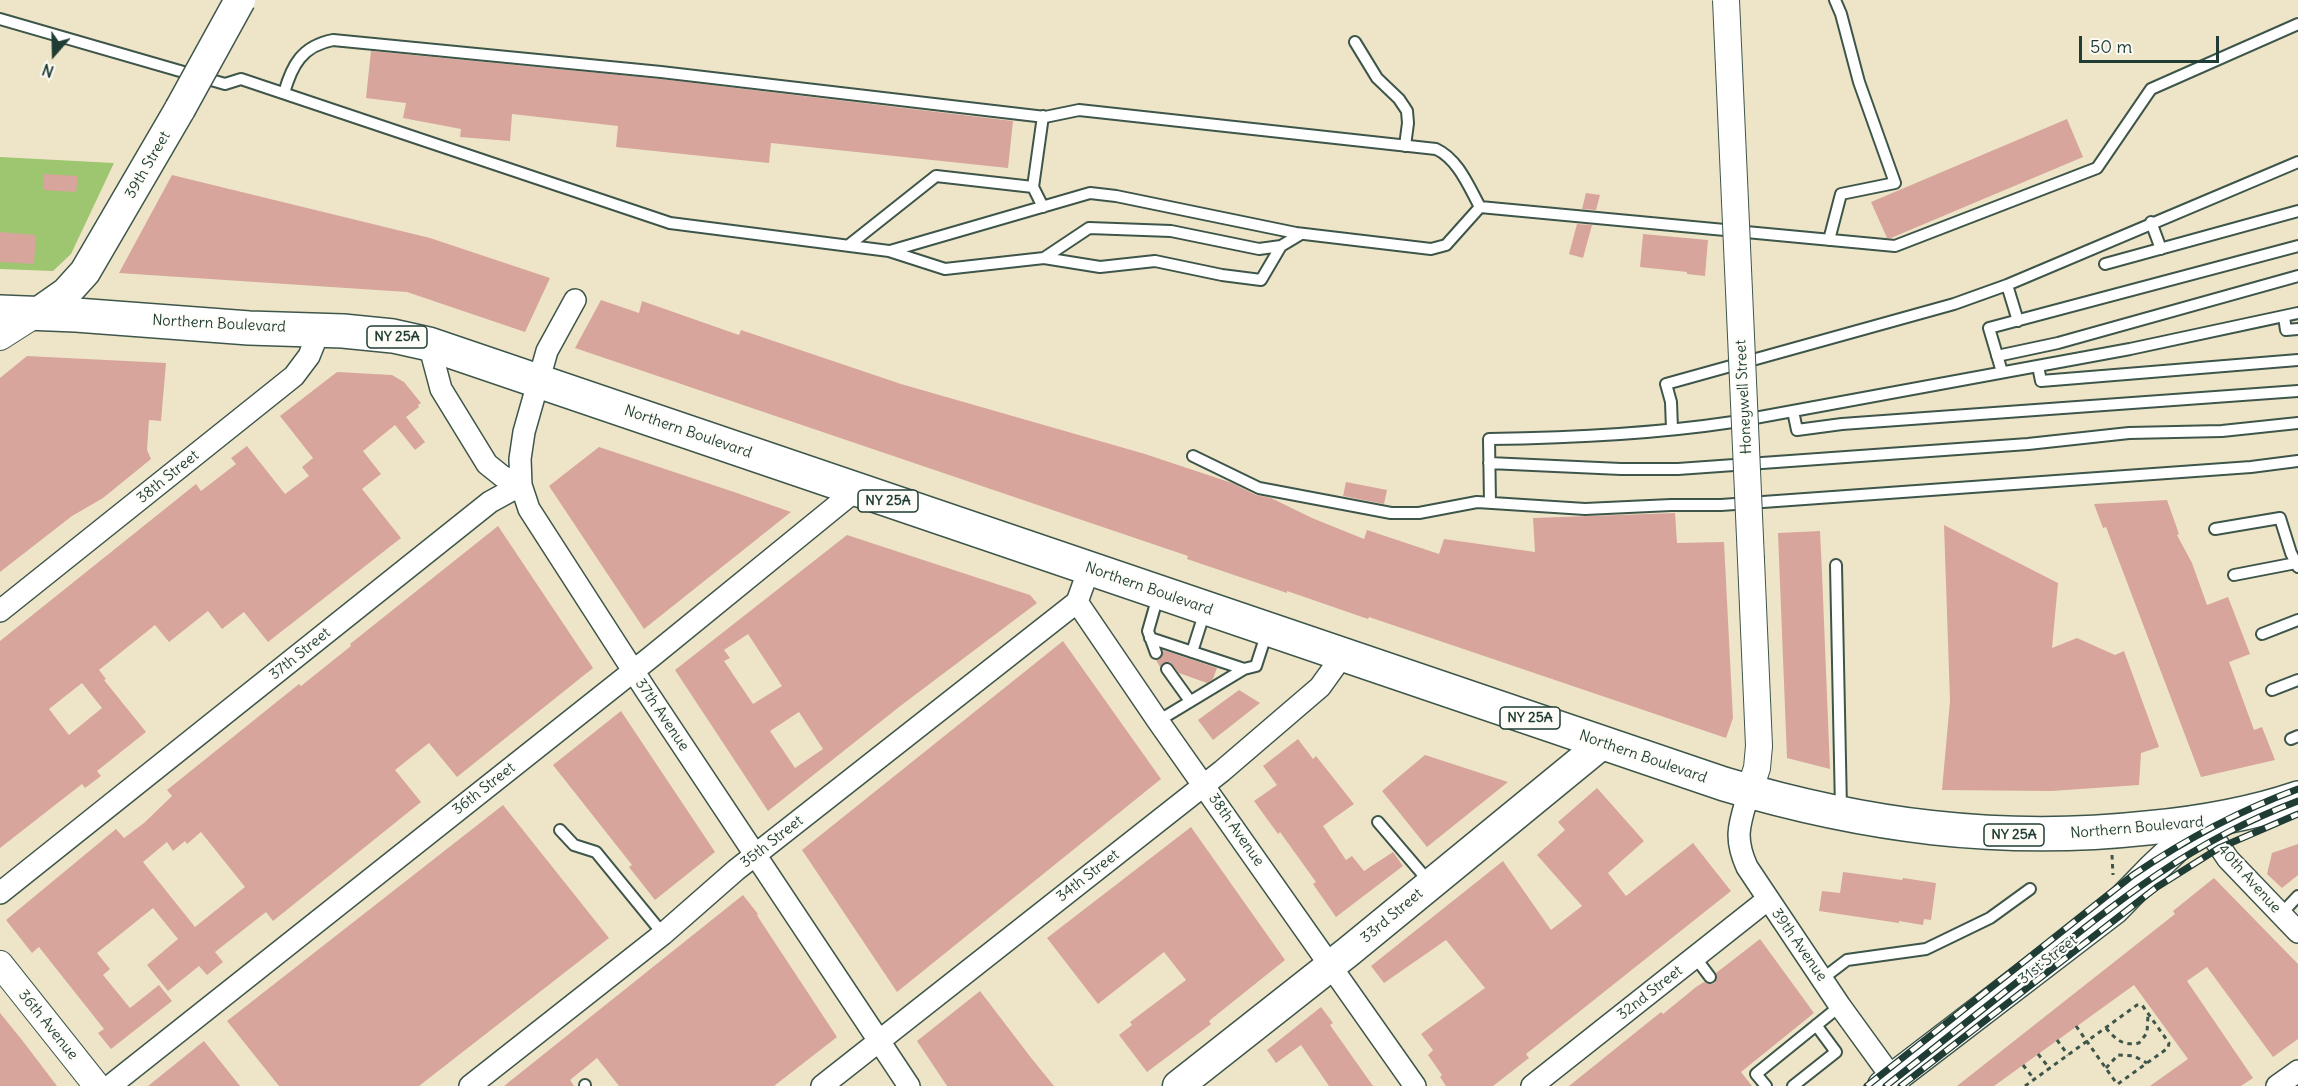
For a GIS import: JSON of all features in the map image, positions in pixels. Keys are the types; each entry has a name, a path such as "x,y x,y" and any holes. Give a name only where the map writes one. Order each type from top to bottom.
{"main road":[{"name":"39th Street","path":"36,314 66,293 85,272 240,0"},
{"name":"Northern Boulevard","path":"0,312 249,328 320,330 393,336 429,344 1749,792 1841,815 1916,828 1980,834 2049,835 2111,832 2203,822 2298,798"},
{"name":"33rd Street","path":"1178,1086 1331,966 1603,743"},
{"name":"31st Street","path":"1891,1084 2114,909 2152,869 2203,822"}],"street":[{"name":"Honeywell Street","path":"1726,0 1759,746 1757,768 1749,792"},
{"path":"429,344 441,389 487,464 502,476 521,484 522,442 547,351 575,300"},
{"path":"0,337 36,314"},
{"name":"38th Street","path":"0,611 294,376 309,356 320,330"},
{"name":"37th Avenue","path":"521,484 534,520 909,1086"},
{"name":"37th Street","path":"0,893 490,502 521,484"},
{"name":"36th Street","path":"110,1086 856,490"},
{"path":"1077,602 1089,568"},
{"name":"38th Avenue","path":"1077,602 1415,1086"},
{"name":"35th Street","path":"470,1086 663,934 755,855 1077,602"},
{"name":"34th Street","path":"822,1086 1204,784 1320,687 1343,654"},
{"name":"39th Avenue","path":"1749,792 1738,828 1739,847 1747,867 1891,1084"},
{"name":"40th Avenue","path":"2203,822 2228,859 2298,932"},
{"name":"32nd Street","path":"1532,1086 1767,900"},
{"name":"36th Avenue","path":"0,964 97,1086"},
{"path":"2277,1086 2298,1071"}],"lane":[{"path":"1829,240 1841,194 1895,183 1859,82 1841,14 1835,0"},
{"path":"0,19 225,84 241,79 670,223 889,251 945,268 1044,258 1100,267 1155,261 1221,275 1261,280 1281,246"},
{"path":"1480,207 1895,246 2097,168 2151,89 2298,24"},
{"path":"284,93 289,77 302,55 317,43 333,40 661,72 1043,116 1079,110 1436,149 1447,154 1480,207"},
{"path":"1355,42 1377,78 1399,99 1407,111 1405,146"},
{"path":"1043,116 1033,187 1043,207"},
{"path":"1672,429 1671,402 1666,384 1928,312 2007,285 2151,222 2298,162"},
{"path":"849,245 936,176 1033,187"},
{"path":"889,251 1090,194 1116,196 1301,234 1435,249 1446,245 1480,207"},
{"path":"2106,264 2298,211"},
{"path":"2151,222 2161,249"},
{"path":"1044,258 1089,228 1171,231 1259,249 1281,246 1301,234"},
{"path":"2002,372 1989,328 2298,246"},
{"path":"1997,356 2058,342 2298,276"},
{"path":"2007,285 2018,321"},
{"path":"1490,503 1489,439 1547,438 1712,425 2038,366 2298,314"},
{"path":"2284,317 2286,330 2298,329"},
{"path":"2038,366 2041,381 2298,360"},
{"path":"1793,411 1797,430 1842,424 2167,401 2210,395 2298,391"},
{"path":"1489,463 1621,470 1678,469 2028,444 2129,433 2222,431 2298,423"},
{"path":"1193,456 1259,488 1377,511 1419,513 1477,502 1585,510 1671,505 1721,505 2251,467 2298,461"},
{"path":"2215,529 2280,518 2297,565 2234,575"},
{"path":"1836,565 1841,815"},
{"path":"1156,652 1148,631 1159,592"},
{"path":"1192,652 1206,608"},
{"path":"2262,634 2298,620"},
{"path":"1158,721 1245,669 1256,666 1268,629"},
{"path":"1150,638 1245,669"},
{"path":"1167,669 1190,701"},
{"path":"2272,690 2298,680"},
{"path":"1378,822 1431,884"},
{"path":"560,830 573,845 596,852 663,934"},
{"path":"1822,979 1847,960 1926,949 1990,918 2030,889"},
{"path":"2281,914 2298,896"},
{"path":"1695,957 1710,977"},
{"path":"1766,1086 1756,1074 1840,1005"},
{"path":"1793,1086 1836,1052 1816,1025"}],"path":[{"path":"2111,832 2114,909"},
{"path":"2025,1086 2087,1042 2137,1005 2142,1005 2169,1043 2168,1048 2116,1085 2106,1068 2087,1042 2076,1026"},
{"path":"2106,1028 2118,1041 2125,1044 2139,1042 2147,1033 2148,1014"},
{"path":"2057,1040 2068,1055"},
{"path":"2038,1054 2049,1069"},
{"path":"2106,1068 2118,1055 2134,1056 2147,1063"},
{"path":"2023,1065 2034,1079"}],"green space":[{"path":"0,157 114,163 71,254 53,271 0,269"}],"building":[{"path":"371,51 660,79 1013,121 1008,168 771,143 769,163 616,147 618,126 512,114 510,141 460,137 461,129 403,118 406,103 366,98"},
{"path":"2067,119 2083,157 1887,238 1871,202"},
{"path":"44,174 78,176 76,192 43,190"},
{"path":"172,175 430,238 550,278 525,332 407,292 119,273"},
{"path":"1586,193 1600,195 1596,210 1582,209"},
{"path":"1577,224 1592,225 1583,258 1569,254"},
{"path":"0,232 36,235 34,264 0,262"},
{"path":"1643,234 1708,240 1705,276 1640,267"},
{"path":"601,300 639,313 642,301 739,335 741,330 901,384 1145,454 1232,483 1364,539 1367,530 1439,554 1444,539 1535,552 1533,518 1675,513 1677,543 1724,542 1733,718 1726,738 1369,617 1368,619 1287,591 1287,593 1187,559 1188,556 575,348"},
{"path":"27,356 166,363 161,421 149,420 147,450 151,459 103,498 72,516 0,572 0,378"},
{"path":"337,372 392,375 404,382 421,403 406,417 425,442 415,450 395,425 363,451 381,474 362,489 401,538 268,642 244,612 222,629 208,611 169,642 155,625 99,670 106,679 104,680 146,732 97,771 101,776 85,788 82,784 0,848 0,641 196,484 201,491 236,464 231,458 247,446 285,494 309,476 302,467 313,458 280,416","holes":["82,683 102,708 69,735 49,709"]},
{"path":"599,447 791,512 644,629 549,486"},
{"path":"1346,482 1387,490 1384,504 1343,496"},
{"path":"2167,500 2179,534 2177,535 2192,563 2207,605 2228,597 2250,654 2229,662 2254,730 2262,727 2275,760 2201,777 2106,527 2103,528 2094,504"},
{"path":"1944,525 2058,583 2052,648 2077,638 2115,655 2124,651 2159,747 2141,753 2139,785 2051,791 1942,790 1950,701"},
{"path":"498,526 593,668 457,777 429,743 395,770 421,802 273,921 266,912 215,952 223,962 207,975 199,966 168,991 147,965 178,939 153,908 97,953 110,969 103,975 130,1008 159,985 172,1001 111,1049 98,1033 104,1029 39,947 32,953 6,920 116,829 124,838 144,823 172,796 167,790 299,684 301,686 351,646 350,644","holes":["201,832 245,887 195,927 143,862 167,842 173,851 185,841 187,844"]},
{"path":"1820,531 1830,769 1787,758 1778,533"},
{"path":"847,535 1030,595 1037,603 899,707 768,811 675,670","holes":["748,634 782,686 753,704 724,661 730,658 724,650","799,712 823,749 795,768 770,731"]},
{"path":"1063,641 1161,779 897,992 802,850"},
{"path":"1163,650 1217,668 1213,679 1207,683 1179,673 1170,662 1163,663 1160,667 1156,660 1162,657"},
{"path":"1239,690 1260,703 1213,740 1198,720"},
{"path":"621,711 715,852 655,900 629,867 632,865 553,765"},
{"path":"1298,739 1313,759 1316,756 1354,804 1323,826 1346,860 1352,856 1364,871 1393,852 1403,866 1336,917 1313,884 1316,882 1280,832 1278,834 1254,801 1277,785 1263,766"},
{"path":"1425,755 1508,782 1427,847 1382,791"},
{"path":"1597,788 1644,841 1608,873 1626,896 1693,843 1731,891 1526,1054 1529,1058 1493,1086 1446,1086 1440,1077 1442,1075 1428,1055 1433,1050 1421,1034 1485,988 1446,940 1384,983 1371,966 1503,861 1551,930 1582,906 1537,855 1565,830 1558,822"},
{"path":"503,805 609,938 419,1086 279,1086 227,1021"},
{"path":"1191,827 1285,960 1209,1021 1211,1024 1147,1072 1119,1035 1132,1025 1130,1022 1186,980 1164,952 1098,1004 1047,938"},
{"path":"2298,844 2298,875 2282,888 2267,874 2272,853"},
{"path":"1843,872 1936,883 1931,920 1924,919 1923,925 1819,911 1822,891 1840,893"},
{"path":"2214,878 2298,964 2298,1039 2273,1057 2207,967 2187,981 2253,1078 2241,1086 2150,1086 2188,1059 2134,985 1994,1086 1957,1086 2175,914 2173,911"},
{"path":"743,895 758,914 837,1037 774,1086 619,1086 597,1058 570,1080 574,1086 504,1086"},
{"path":"1760,939 1814,1013 1741,1072 1752,1086 1569,1086 1661,1012 1663,1014 1696,987 1704,982 1715,983 1716,973"},
{"path":"980,991 1054,1086 947,1086 917,1041"},
{"path":"1321,1007 1333,1023 1330,1025 1373,1086 1329,1086 1301,1045 1276,1063 1267,1050"},
{"path":"0,1013 22,1040 57,1086 0,1086"},
{"path":"204,1041 240,1086 148,1086"}],"railway":[{"path":"1867,1086 2133,875 2213,827 2298,789"},
{"path":"1886,1086 2091,923 2154,876 2222,835 2298,801"},
{"path":"1901,1086 2157,887 2219,848 2298,814"}]}
